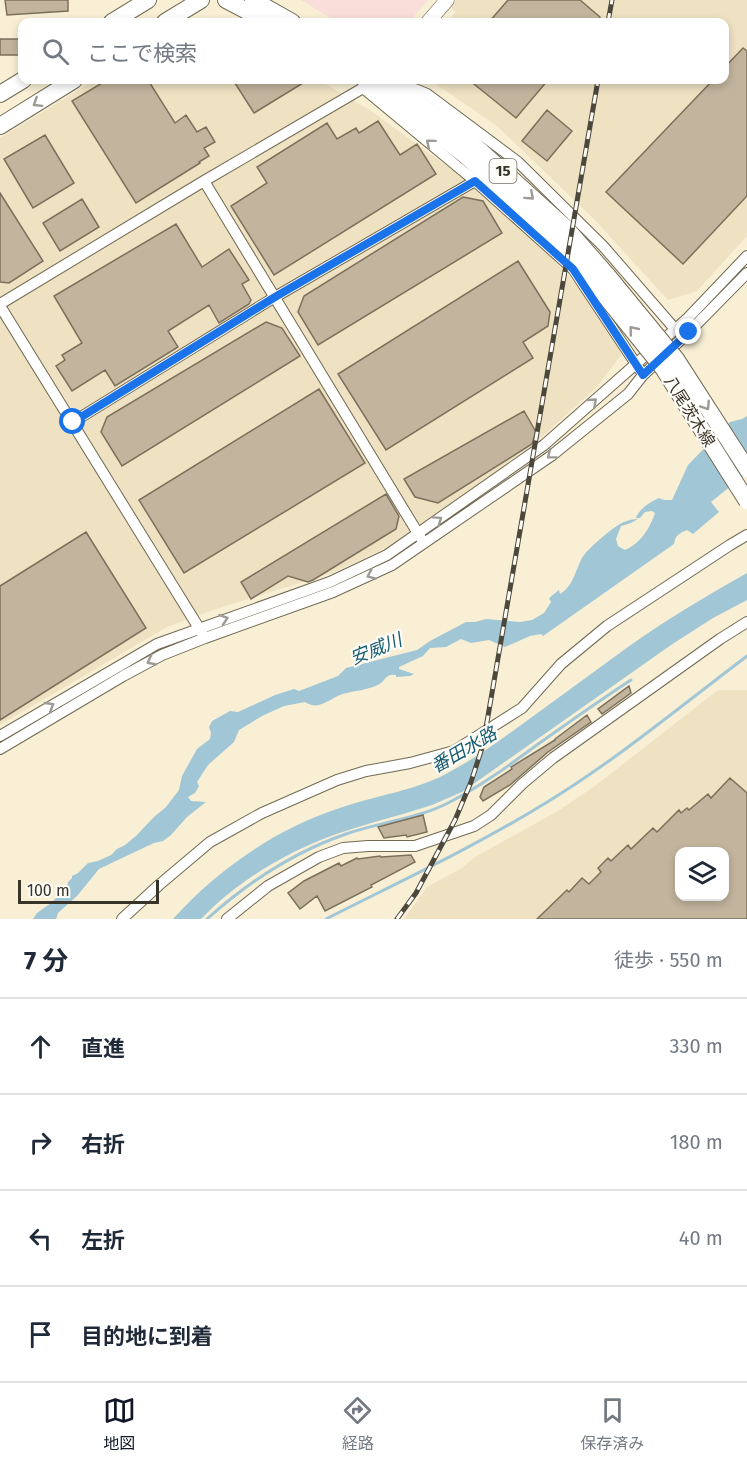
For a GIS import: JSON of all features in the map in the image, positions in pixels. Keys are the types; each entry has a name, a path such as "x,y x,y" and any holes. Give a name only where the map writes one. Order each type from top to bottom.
{"main road":[{"path":"119,18 148,0"},
{"path":"172,18 201,0"},
{"path":"226,0 260,18"},
{"path":"254,0 285,18"},
{"path":"0,94 18,83"},
{"path":"0,126 68,84"},
{"name":"八尾茨木線","path":"365,84 423,123 465,156 603,281 676,359 747,469"},
{"name":"八尾茨木線","path":"394,84 473,144 566,228 663,368 747,501"},
{"path":"384,104 423,123"}],"street":[{"path":"431,18 447,0"},
{"path":"202,633 0,305 359,84"},
{"path":"364,84 573,269 643,375"},
{"path":"400,84 428,94 518,162 603,246 675,328"},
{"path":"204,181 421,538"},
{"path":"73,422 275,297 475,181"},
{"path":"0,736 157,644 202,633 333,592 393,565 421,538 544,445 688,318 747,256"},
{"path":"421,538 551,456 628,394 643,375 747,273"},
{"path":"122,919 210,842 262,813 347,777 410,763 454,750 522,708 561,664 607,626 747,535"},
{"path":"226,919 268,886 319,856 343,848 415,846 474,826 491,815 522,784 553,758 747,622"},
{"path":"0,749 123,675 202,633"}],"shaded area":[{"path":"301,0 428,0 412,18 330,18"},
{"path":"442,0 747,0 747,236 697,291 668,300 594,219 497,126 436,84 729,84 729,18 451,18 456,12"},
{"path":"88,84 326,84 371,111 480,190 541,245 578,287 619,344 622,354 596,388 525,452 394,544 332,573 216,609 167,627 0,725 0,138"},
{"path":"718,690 747,690 747,919 404,919 427,887 462,868 475,857 558,811 595,786"}],"water":[{"path":"747,416 747,473 711,502 719,512 693,534 687,530 680,534 674,544 543,636 541,634 530,636 505,647 489,640 471,643 461,639 446,647 430,648 423,656 399,667 399,669 414,674 410,676 390,675 377,685 340,695 319,705 305,702 284,706 262,716 239,730 234,742 208,765 197,782 199,786 195,793 188,797 191,801 206,802 187,817 171,835 163,841 99,869 77,896 58,913 56,919 33,919 67,887 72,876 88,863 111,855 125,845 166,807 179,790 182,776 197,749 210,739 209,727 212,721 230,711 238,712 275,695 294,689 299,691 338,676 346,668 417,650 466,622 486,619 520,622 532,620 544,613 551,602 549,598 559,590 560,594 565,590 574,578 585,554 614,528 626,521 638,519 621,526 616,539 618,546 625,550 640,540 655,513 645,512 640,518 636,518 640,512 659,498 672,500 688,465 730,422"},
{"path":"747,573 747,600 713,618 671,645 462,792 432,805 350,829 306,846 243,883 201,919 173,919 208,884 269,840 291,828 351,804 425,783 471,760 657,627"}],"building":[{"path":"5,0 68,0 68,11 7,15"},
{"path":"508,0 580,0 600,17 599,18 492,18"},
{"path":"0,39 18,39 18,55 0,55"},
{"path":"743,48 747,51 747,196 683,264 606,192 709,84 729,84 729,63"},
{"path":"100,84 151,84 175,123 186,115 197,132 206,127 215,142 204,148 209,156 200,163 136,203 72,101"},
{"path":"236,84 301,84 254,113"},
{"path":"474,84 545,84 516,118"},
{"path":"547,110 572,131 547,161 522,141"},
{"path":"378,121 400,155 417,144 436,174 274,275 231,206 267,183 257,167 327,123 337,139 356,128 359,133"},
{"path":"45,135 74,183 33,208 4,159"},
{"path":"0,193 43,261 9,283 0,282"},
{"path":"463,197 483,201 502,233 318,345 298,312 304,296"},
{"path":"82,199 99,227 60,251 43,223"},
{"path":"176,224 202,267 229,249 249,280 242,284 251,300 249,304 219,323 209,305 168,331 178,347 115,386 105,370 72,391 56,366 65,360 62,355 82,343 54,296"},
{"path":"518,261 550,312 548,326 523,342 533,358 386,450 338,374"},
{"path":"266,322 282,328 300,356 122,466 101,432 107,417"},
{"path":"319,389 365,463 184,573 139,500"},
{"path":"524,411 536,432 532,444 438,503 415,497 404,479"},
{"path":"386,494 399,516 396,529 313,580 308,582 288,576 251,599 241,582"},
{"path":"86,532 146,628 0,720 0,586"},
{"path":"629,686 631,693 602,714 598,709"},
{"path":"587,715 591,722 548,752 510,785 483,801 480,797 484,787 555,740"},
{"path":"730,778 747,793 747,919 537,919 582,878 589,884 601,872 598,868 608,858 611,861 628,845 631,849 653,828 657,832 679,810 681,813 687,808 689,810 708,794 711,798"},
{"path":"423,815 427,832 407,837 406,835 384,838 378,827"},
{"path":"411,855 415,862 325,911 317,896 300,909 288,893 304,881 339,863 341,866 357,858"}],"waterway":[{"path":"326,919 464,850 544,804 622,751 747,656"},
{"path":"207,919 255,881 308,850 346,834 438,808 462,795 497,774 631,680"}],"railway":[{"path":"609,18 612,0"},
{"path":"397,919 416,893 455,820 483,745 597,84"}],"route":[{"path":"73,422 275,297 475,181 573,269 643,375 689,332"}],"water label":[{"name":"安威川","path":"376,649"},
{"name":"番田水路","path":"464,750"}]}
